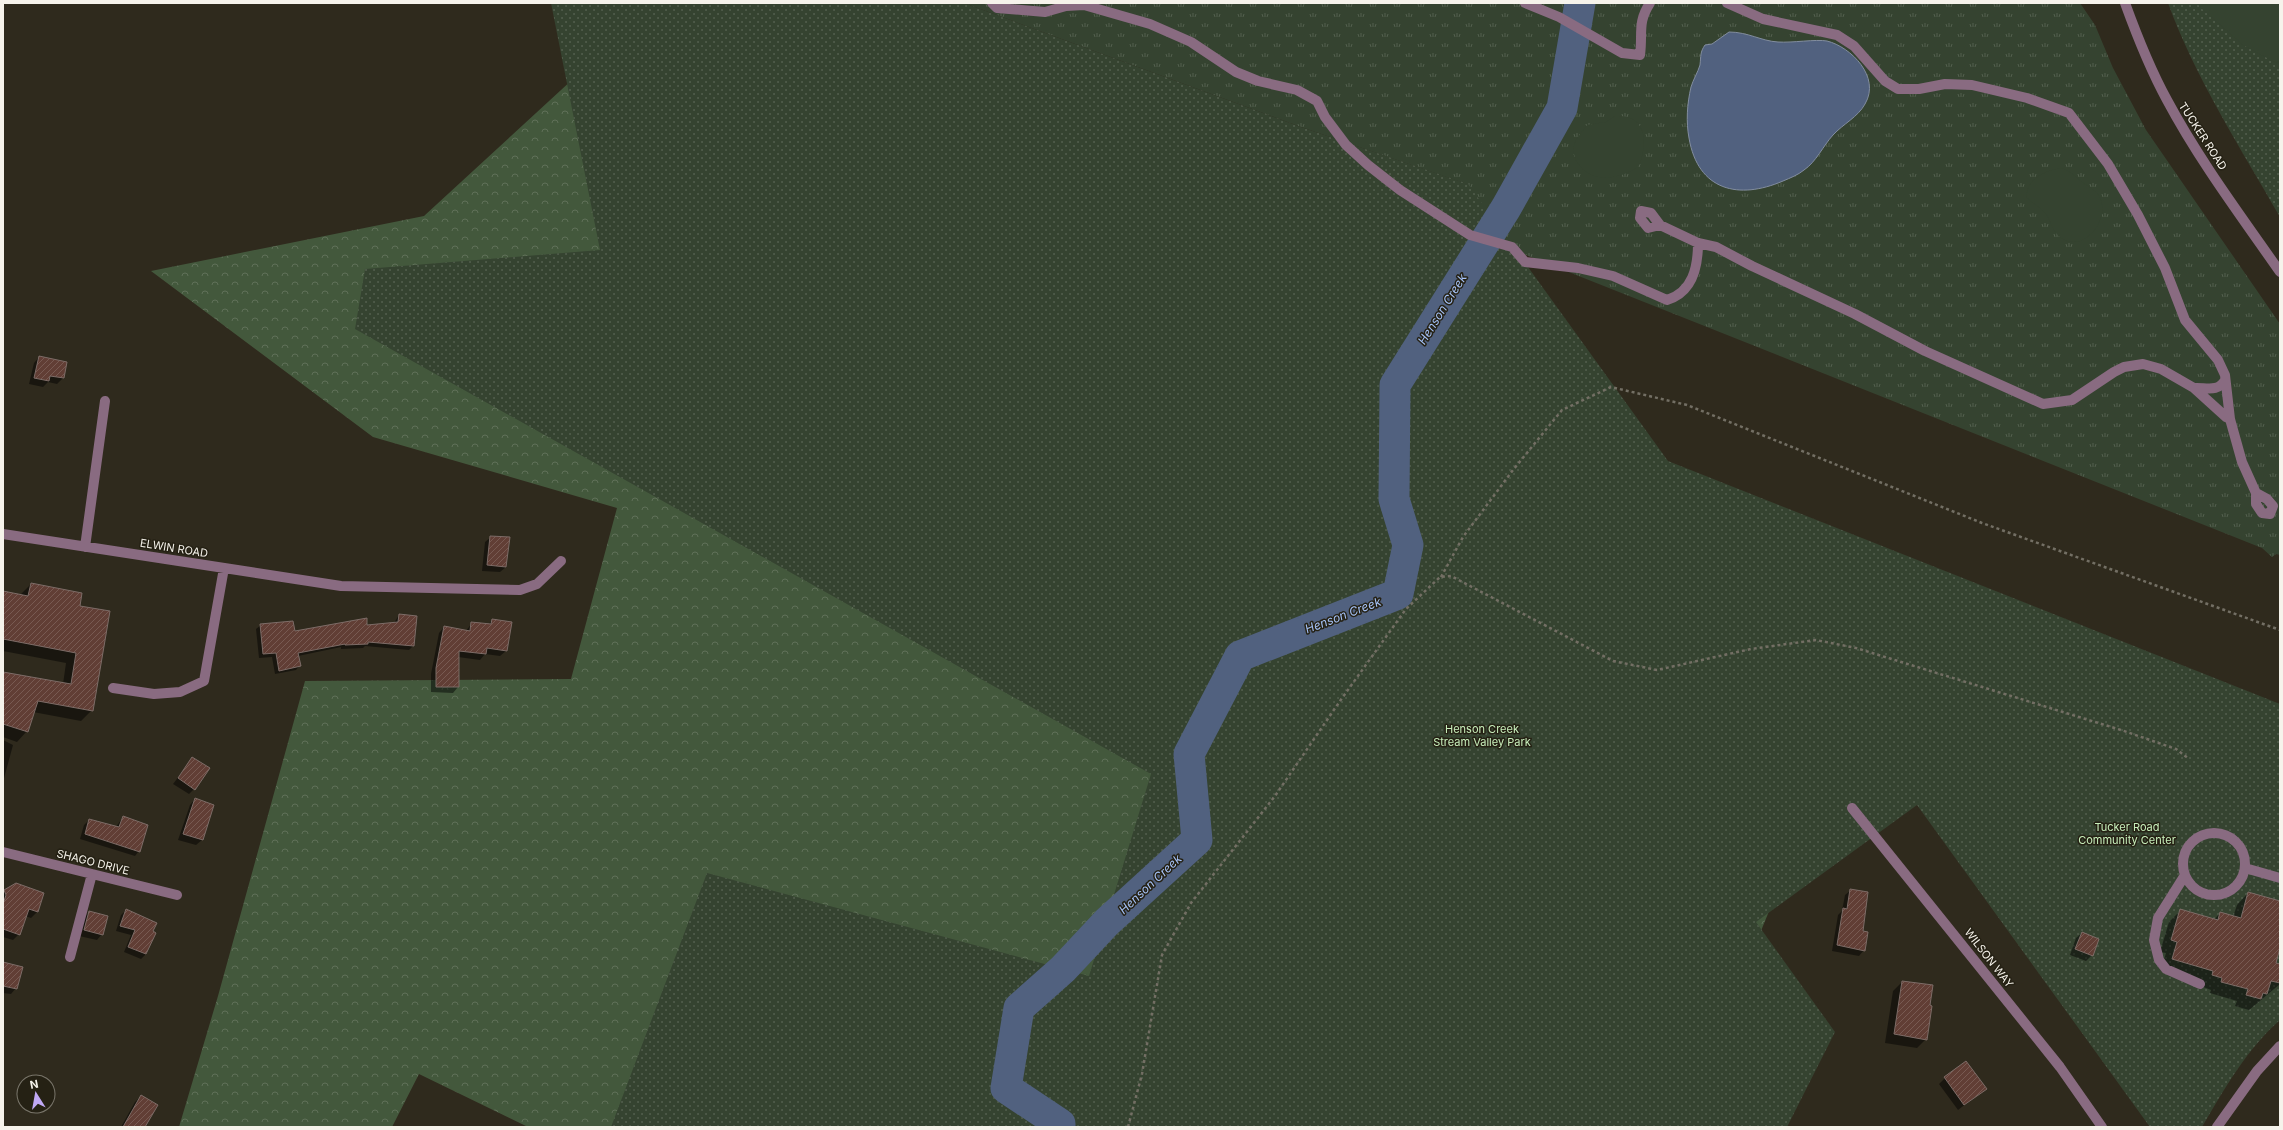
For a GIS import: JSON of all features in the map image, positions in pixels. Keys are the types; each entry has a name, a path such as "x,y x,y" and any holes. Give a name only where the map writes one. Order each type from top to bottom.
{"street":[{"path":"992,3 997,8 1045,12 1066,6 1084,5 1150,24 1191,42 1236,72 1258,81 1297,90 1317,101 1325,117 1346,145 1368,165 1400,190 1470,235 1512,247 1525,262 1578,268 1613,276 1667,300 1683,292 1695,274 1698,243"},
{"path":"1525,3 1540,8 1622,53 1640,55 1642,43 1639,32 1643,14 1650,3"},
{"path":"1727,3 1763,19 1837,35 1854,46 1885,81 1898,89 1919,89 1945,84 1972,85 2027,98 2069,113 2108,164 2124,190 2165,268 2185,320 2218,360 2225,375 2230,419 2242,462 2256,493"},
{"name":"TUCKER ROAD","path":"2125,3 2137,37 2169,105 2200,156 2280,272"},
{"path":"1660,225 1698,243 1716,247 1855,314 1925,351 2043,404 2072,400 2114,372 2132,365 2151,366 2194,388 2226,418 2230,419"},
{"path":"2194,388 2211,389 2222,385 2225,380"},
{"path":"85,547 105,401"},
{"name":"ELWIN ROAD","path":"3,534 341,586 520,590 537,584 561,560"},
{"path":"113,688 154,694 180,692 204,681 224,568"},
{"name":"WILSON WAY","path":"1852,808 2055,1061 2102,1127"},
{"path":"2208,833 2225,835 2234,840 2241,848 2245,868 2236,886 2228,892 2218,895 2208,894 2198,890 2190,884 2185,875 2183,864 2187,850 2196,839 2208,833"},
{"name":"SHAGO DRIVE","path":"3,852 177,895"},
{"path":"2245,868 2280,878"},
{"path":"70,957 92,874"},
{"path":"2185,875 2158,918 2154,940 2159,960 2166,969 2200,984"},
{"path":"2217,1127 2249,1081 2280,1046"}],"path":[{"path":"1128,1127 1142,1074 1162,955 1190,903 1276,796 1340,701 1406,609 1440,578 1463,537 1513,470 1562,410 1611,387 1687,404 1982,523 2280,630"},
{"path":"1440,578 1451,576 1613,661 1657,670 1752,649 1816,640 1856,648 2121,730 2176,749 2189,759"}],"green space":[{"name":"Henson Creek Stream Valley Park","path":"551,3 964,3 1301,127 1468,184 1668,461 2280,704 2280,1020 2246,1057 2202,1127 2150,1127 1917,805 1756,922 1835,1032 1787,1127 611,1127 707,873 1089,976 1151,774 355,329 365,269 600,250"},
{"path":"964,3 2080,3 2095,25 2113,68 2146,130 2280,324 2280,555 2276,554 2272,557 2262,548 1516,251 1467,184 1301,127"},
{"path":"2168,3 2280,3 2280,217 2205,86 2179,31"},
{"path":"2197,3 2280,3 2280,65 2243,45"},
{"name":"Henson Creek Stream Valley Park","path":"598,56 1816,796 1681,1127 528,1127 419,1074 392,1127 179,1127 218,996 305,681 571,679 617,508 373,437 151,271 424,216"},
{"path":"1615,116 1626,117 1634,120 1642,131 1644,148 1639,166 1624,174 1609,178 1593,176 1586,172 1577,162 1574,152 1575,143 1587,125 1606,122"},
{"path":"2062,168 2096,192 2102,204 2102,214 2099,223 2094,231 2079,241 2070,242 2058,236 2046,214 2027,198 2027,191 2033,181 2043,173"}],"water":[{"path":"1729,32 1742,33 1778,42 1827,41 1836,44 1854,56 1866,74 1869,84 1869,94 1862,109 1833,135 1808,167 1794,176 1767,187 1751,190 1736,190 1711,180 1701,170 1694,156 1689,138 1687,113 1691,87 1700,65 1702,50 1705,45 1712,44"}],"building":[{"path":"39,356 67,362 64,378 50,376 49,381 34,378"},
{"path":"490,536 510,537 506,567 487,565"},
{"path":"31,583 82,593 80,606 110,611 93,711 38,701 28,732 3,724 3,672 71,684 76,653 3,639 3,591 28,596"},
{"path":"399,614 417,616 414,646 368,642 368,644 345,644 298,653 301,666 279,671 276,653 263,654 260,624 293,621 295,631 367,618 367,625 398,622"},
{"path":"492,619 512,622 507,651 487,648 486,654 459,651 459,687 436,687 436,668 444,626 470,631 471,622 491,624"},
{"path":"192,757 210,768 195,790 178,778"},
{"path":"195,798 214,805 203,840 183,834"},
{"path":"123,816 148,825 140,852 85,834 89,819 119,827"},
{"path":"16,883 44,893 38,912 29,909 20,935 3,929 3,904 6,895 4,890"},
{"path":"1850,889 1868,892 1863,931 1868,932 1865,951 1837,945 1843,908 1847,909"},
{"path":"2248,892 2280,901 2280,948 2276,963 2280,964 2280,983 2271,981 2267,994 2263,993 2261,999 2246,995 2248,989 2221,982 2222,978 2212,975 2213,971 2172,959 2177,942 2171,940 2180,909 2218,920 2220,912 2241,918"},
{"path":"126,909 157,923 153,931 156,933 146,954 128,947 135,930 120,926"},
{"path":"89,911 108,916 103,935 84,930"},
{"path":"2082,932 2099,939 2093,956 2075,949"},
{"path":"3,962 23,967 17,989 3,986"},
{"path":"1902,981 1933,985 1930,1005 1932,1006 1927,1040 1894,1034"},
{"path":"1966,1061 1987,1089 1964,1105 1944,1077"},
{"path":"141,1095 158,1105 145,1127 123,1127"}],"waterway":[{"name":"Henson Creek","path":"1060,1127 1060,1124 1006,1088 1019,1008 1063,969 1107,922 1197,840 1189,754 1240,656 1398,594 1408,545 1394,499 1395,385 1506,208 1562,108 1580,3"}],"park label":[{"name":"Tucker Road Community Center","path":"2127,833"}]}
